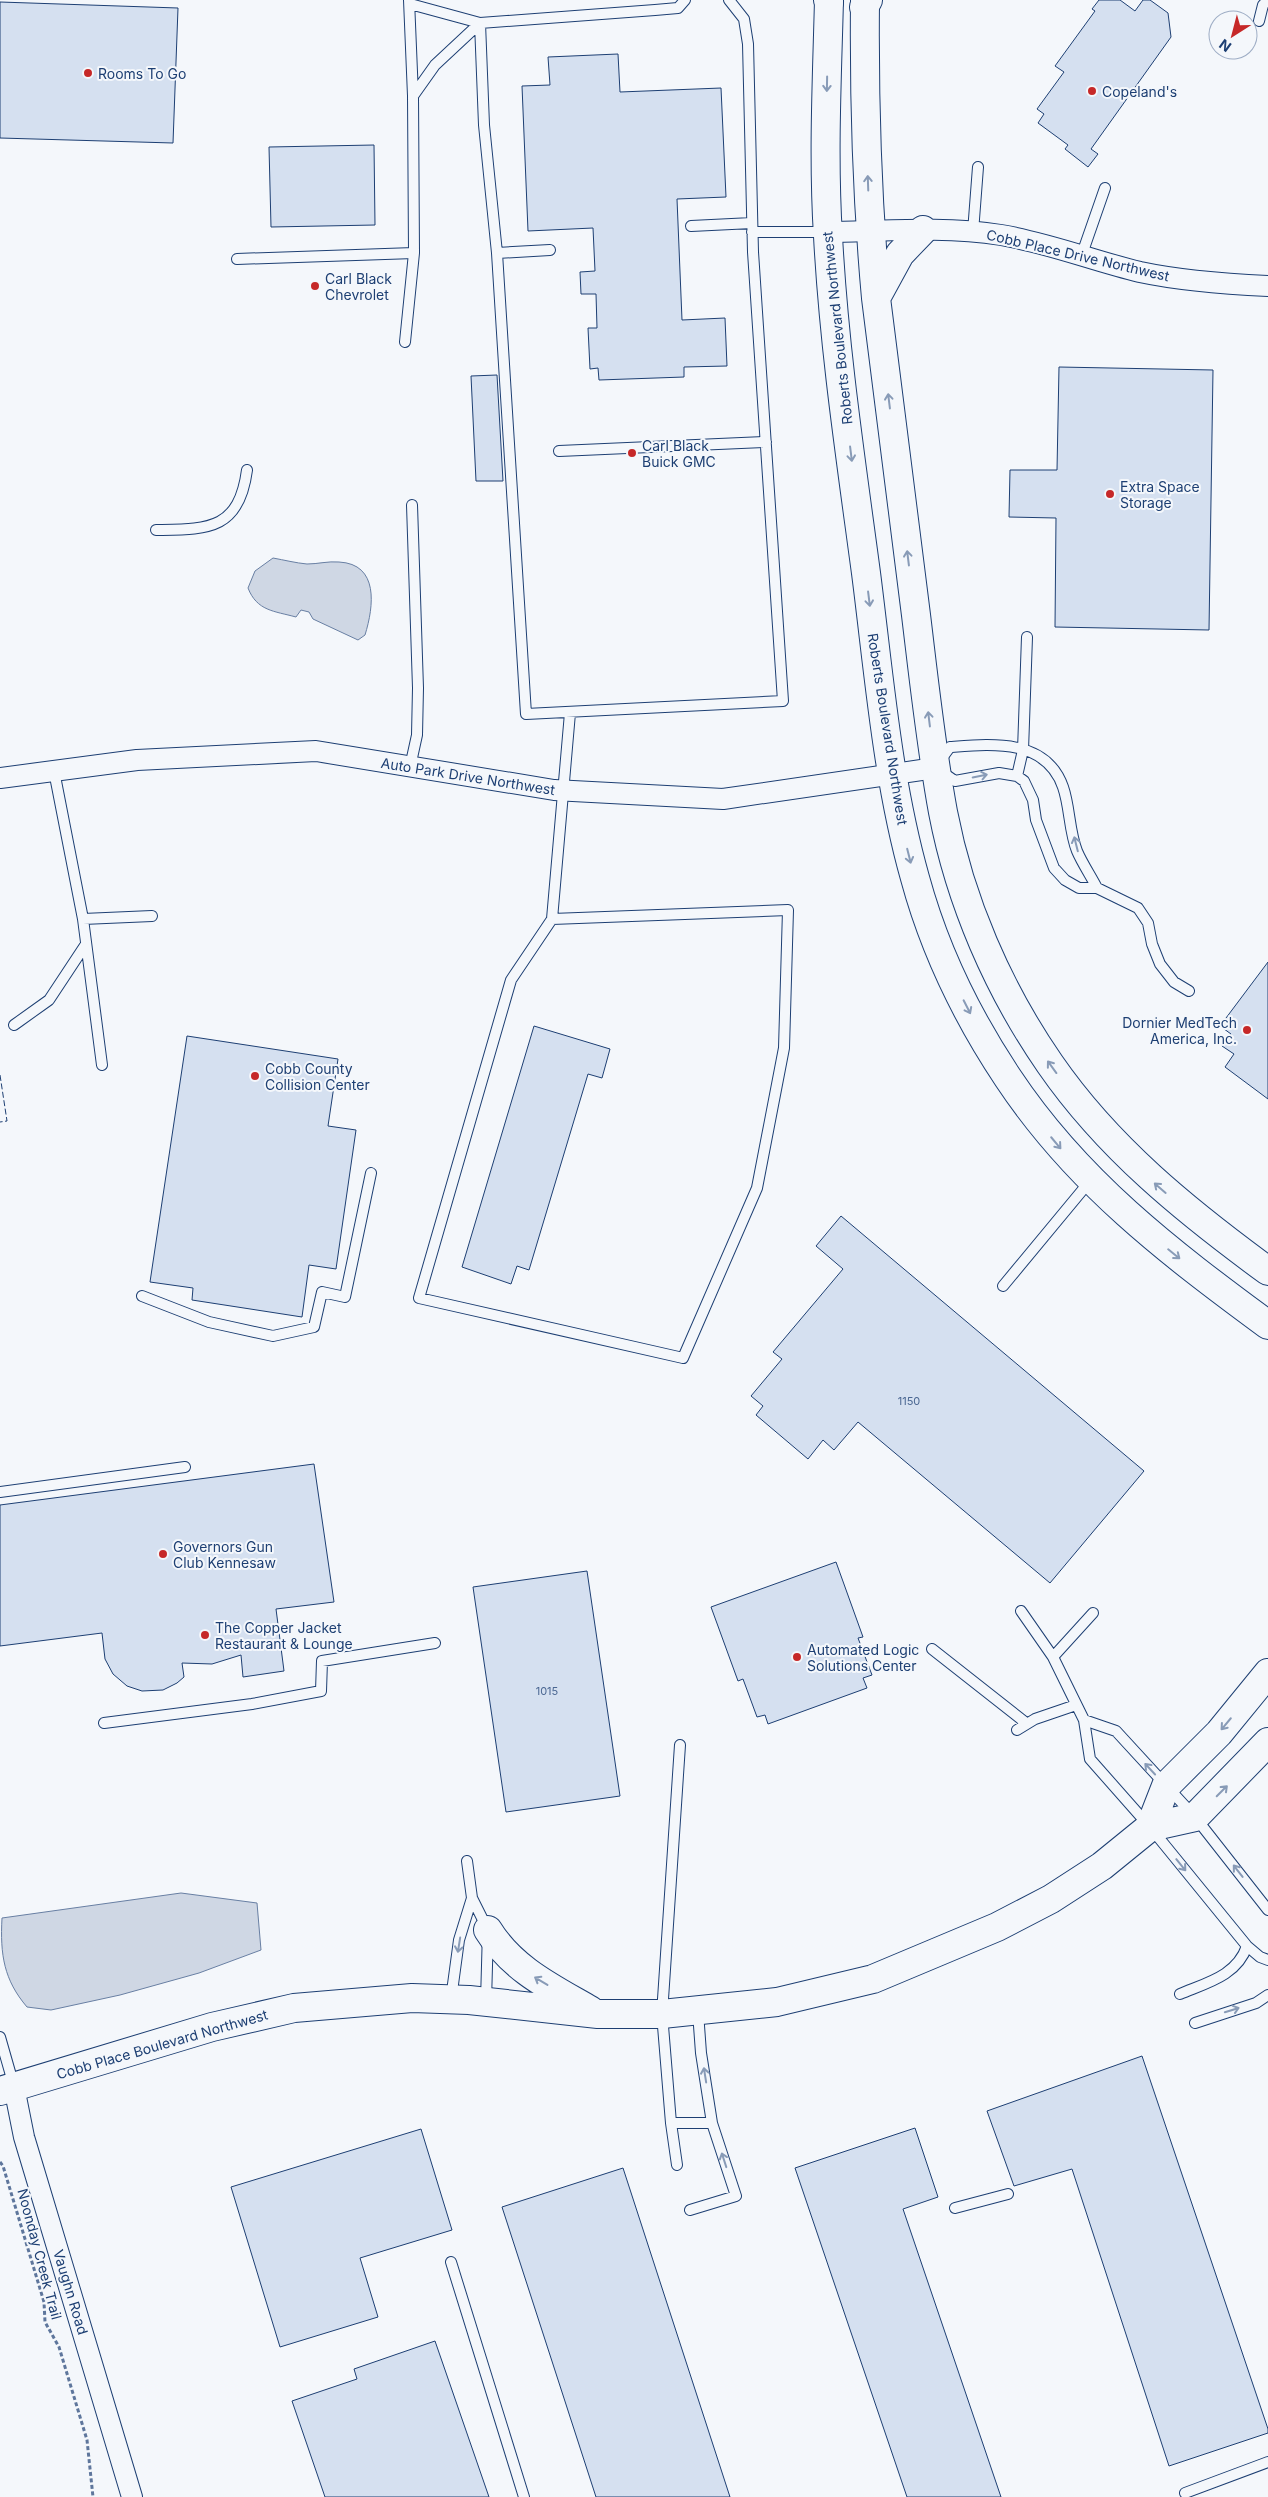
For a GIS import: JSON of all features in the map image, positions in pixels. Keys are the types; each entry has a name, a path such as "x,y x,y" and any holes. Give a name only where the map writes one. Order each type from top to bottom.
{"street":[{"name":"Roberts Boulevard Northwest","path":"829,1 825,175 840,373 892,774 916,882 941,952 968,1010 1006,1076 1030,1110 1091,1180 1155,1239 1268,1325"},
{"path":"866,2 864,56 870,231 876,298 935,768 953,853 968,904 1010,997 1050,1065 1100,1128 1134,1163 1192,1215 1268,1271"},
{"name":"Cobb Place Drive Northwest","path":"828,232 923,230 1002,235 1082,254 1139,271 1186,280 1268,286"},
{"path":"876,298 900,254 923,230"},
{"name":"Auto Park Drive Northwest","path":"0,778 137,760 316,751 564,791 723,799 935,768"},
{"name":"Cobb Place Boulevard Northwest","path":"1150,1827 1166,1786 1219,1733 1268,1673"},
{"path":"1196,1817 1268,1742"},
{"name":"Cobb Place Boulevard Northwest","path":"7,2089 212,2027 294,2008 388,1999 451,1999 598,2014 662,2014 777,2002 873,1979 997,1927 1051,1899 1102,1866 1150,1827 1196,1817"},
{"path":"488,1930 507,1957 520,1968 598,2014"},
{"name":"Vaughn Road","path":"7,2089 24,2137 132,2497"}],"lane":[{"path":"405,342 414,253 413,96 409,2 480,23 678,8 685,0"},
{"path":"480,23 484,125 497,253 526,714 783,701 752,228 748,44 744,19 730,0"},
{"path":"1259,21 1264,5 1268,0"},
{"path":"413,96 435,65 480,23"},
{"path":"973,232 978,167"},
{"path":"1082,254 1105,188"},
{"path":"691,226 828,232"},
{"path":"497,253 550,250"},
{"path":"237,259 414,253"},
{"path":"559,451 766,442"},
{"path":"156,530 200,529 222,521 240,502 247,470"},
{"path":"410,767 416,735 418,688 412,505"},
{"path":"1017,776 1023,750 1027,637"},
{"path":"552,919 788,910 784,1048 757,1188 683,1358 419,1298 511,980 552,919 570,713"},
{"path":"1097,888 1077,850 1063,786 1050,764 1023,750 1000,744 950,747 935,768 955,781 999,772 1017,776 1028,787 1033,800 1036,820 1054,868 1065,880 1079,888 1097,888 1138,908 1148,923 1152,944 1160,964 1174,982 1189,991"},
{"path":"54,771 82,919 102,1065"},
{"path":"82,919 152,916"},
{"path":"14,1025 49,1000 86,944"},
{"path":"142,1296 209,1322 273,1336 314,1327 322,1292 345,1297 371,1173"},
{"path":"1003,1286 1091,1180"},
{"path":"0,1492 185,1466"},
{"path":"1021,1611 1052,1657 1084,1720 1090,1759 1150,1827 1247,1946 1260,1957 1268,1960"},
{"path":"1052,1657 1093,1613"},
{"path":"104,1724 252,1704 321,1691 322,1661 435,1643"},
{"path":"932,1648 1026,1723"},
{"path":"1017,1730 1026,1723 1076,1706"},
{"path":"1084,1720 1116,1731 1196,1817 1268,1910"},
{"path":"677,2165 671,2123 662,2014 680,1745"},
{"path":"467,1861 472,1898 488,1930 486,2002"},
{"path":"451,1999 459,1940 472,1898"},
{"path":"1180,1994 1235,1968 1244,1956 1247,1946"},
{"path":"1195,2023 1256,2003 1268,1995"},
{"path":"690,2210 736,2196 712,2123 700,2048 698,2011"},
{"path":"0,2037 7,2089"},
{"path":"671,2123 712,2123"},
{"path":"955,2208 1008,2194"},
{"path":"451,2262 524,2497"},
{"path":"1185,2493 1268,2462"}],"path":[{"name":"Noonday Creek Trail","path":"0,2162 3,2166 44,2302 45,2322 59,2347 86,2440 93,2497"}],"shaded area":[{"path":"273,558 307,564 339,562 352,565 361,570 367,578 371,600 365,635 358,640 313,619 309,612 301,610 296,617 261,606 248,588 255,571"},
{"path":"181,1893 257,1903 261,1950 199,1973 120,1995 51,2010 27,2007 13,1987 8,1977 3,1955 2,1918"}],"building":[{"name":"Copeland's","path":"1099,0 1120,0 1135,11 1143,0 1150,0 1168,13 1171,37 1091,149 1098,154 1088,167 1065,149 1068,145 1038,123 1044,114 1037,109 1064,72 1055,66 1095,11 1092,9"},
{"name":"Rooms To Go","path":"0,2 178,8 173,143 0,138"},
{"path":"618,54 620,92 721,88 726,197 677,199 682,320 725,318 727,366 684,367 684,377 599,380 598,368 590,369 588,328 597,328 596,294 581,294 580,272 595,271 593,228 528,231 522,86 550,85 548,57"},
{"path":"374,145 375,225 271,227 269,147"},
{"name":"Extra Space Storage","path":"1059,367 1213,370 1209,630 1055,627 1056,518 1009,517 1010,470 1057,470"},
{"path":"497,375 503,481 476,481 471,376"},
{"name":"Dornier MedTech America, Inc.","path":"1268,962 1268,1099 1225,1067 1234,1054 1222,1046 1231,1034 1220,1026"},
{"path":"534,1026 610,1049 602,1078 588,1074 529,1270 517,1266 511,1284 462,1267"},
{"path":"187,1036 338,1059 328,1126 356,1130 336,1269 309,1265 302,1317 192,1300 193,1288 150,1282"},
{"path":"841,1216 1144,1471 1050,1583 858,1422 834,1450 823,1440 808,1459 756,1415 763,1406 751,1396 782,1359 773,1352 843,1269 816,1246"},
{"name":"Governors Gun Club Kennesaw","path":"314,1464 334,1602 276,1609 284,1671 243,1677 241,1655 212,1664 182,1663 184,1677 177,1683 163,1690 142,1691 127,1686 113,1674 105,1659 102,1633 0,1646 0,1505"},
{"name":"Automated Logic Solutions Center","path":"836,1562 863,1637 858,1638 872,1675 863,1678 867,1688 768,1724 765,1715 757,1717 743,1679 738,1681 711,1607"},
{"path":"587,1571 620,1796 506,1812 473,1587"},
{"path":"1142,2056 1268,2429 1268,2433 1169,2466 1072,2169 1014,2186 987,2111"},
{"path":"915,2128 938,2197 903,2209 1001,2497 907,2497 795,2168"},
{"path":"421,2129 452,2230 360,2258 378,2317 280,2347 231,2187"},
{"path":"623,2168 730,2497 596,2497 502,2207"},
{"path":"435,2341 489,2497 325,2497 292,2401 357,2379 354,2369"}],"fence":[{"path":"0,1075 7,1121 0,1122"}],"place":[{"name":"Rooms To Go","path":"88,73"},
{"name":"Copeland's","path":"1092,91"},
{"name":"Carl Black Chevrolet","path":"315,286"},
{"name":"Carl Black Buick GMC","path":"632,453"},
{"name":"Extra Space Storage","path":"1110,494"},
{"name":"Dornier MedTech America, Inc.","path":"1247,1030"},
{"name":"Cobb County Collision Center","path":"255,1076"},
{"name":"Governors Gun Club Kennesaw","path":"163,1554"},
{"name":"The Copper Jacket Restaurant & Lounge","path":"205,1635"},
{"name":"Automated Logic Solutions Center","path":"797,1657"}]}
